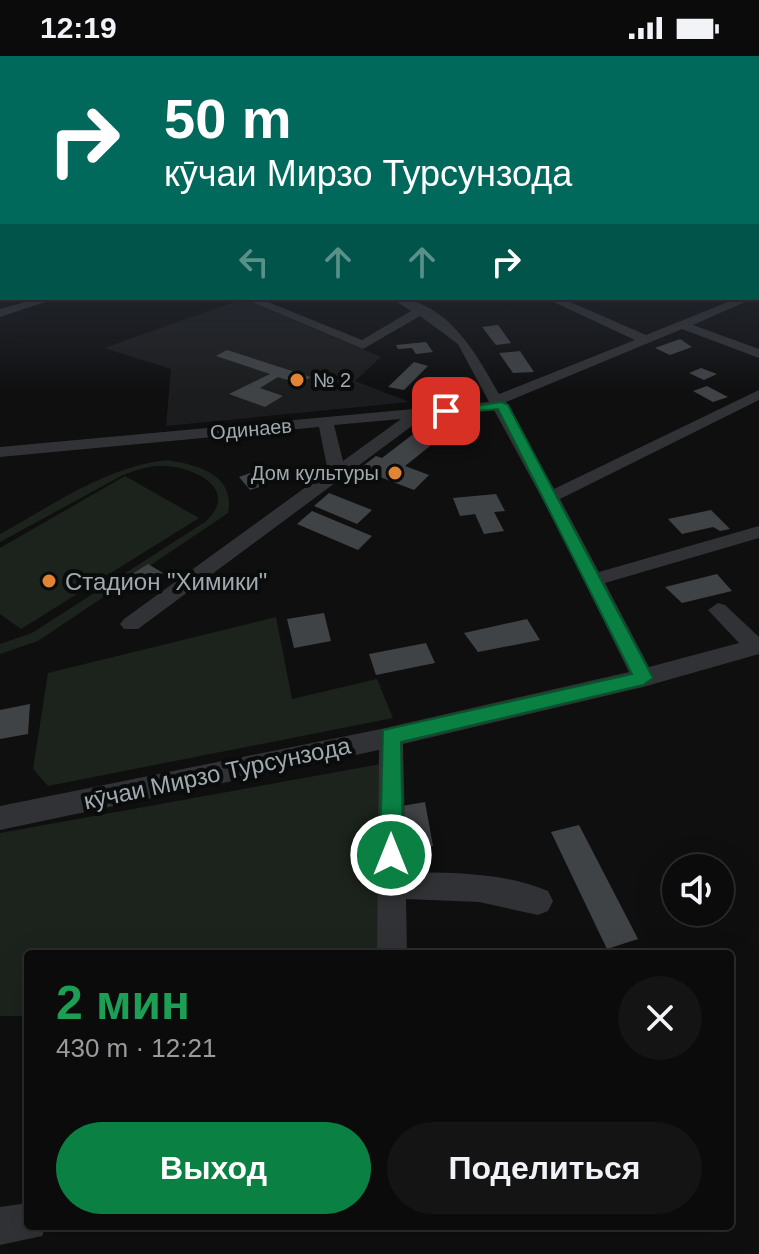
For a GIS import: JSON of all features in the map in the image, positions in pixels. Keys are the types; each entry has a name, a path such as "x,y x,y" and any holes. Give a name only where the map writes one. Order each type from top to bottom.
{"street":[{"path":"0,313 44,300"},
{"path":"253,300 363,345 421,310"},
{"path":"401,300 421,310 463,342 551,497 643,678"},
{"path":"556,300 644,339"},
{"name":"Одинаев","path":"0,452 500,403 644,339 743,300"},
{"path":"682,325 759,354"},
{"path":"551,497 759,394"},
{"path":"742,402 759,411"},
{"path":"131,624 419,413"},
{"path":"326,422 337,473"},
{"path":"594,580 759,532"},
{"path":"718,610 758,647"},
{"name":"кӯчаи Мирзо Турсунзода","path":"0,818 391,736 643,678 758,647"},
{"path":"391,736 392,950"},
{"path":"392,885 479,888 538,901"},
{"path":"0,1226 24,1223"}],"shaded area":[{"path":"245,300 381,357 355,381 410,402 166,426 171,369 104,348"},
{"path":"168,460 202,469 220,481 229,500 228,513 38,641 0,654 0,644 32,633 205,522 215,511 218,500 211,483 202,476 178,468 149,467 123,475 0,542 0,534 102,478"},
{"name":"Стадион \"Химики\"","path":"125,476 199,518 21,629 0,614 0,548"},
{"path":"276,617 292,699 377,679 393,718 48,786 33,769 48,673"},
{"path":"381,764 382,950 24,950 24,1016 0,1016 0,833"}],"building":[{"path":"498,325 511,343 496,345 482,327"},
{"path":"680,339 692,347 670,355 655,348"},
{"path":"426,342 433,352 416,354 412,348 398,349 396,345"},
{"name":"№ 2","path":"227,350 311,377 300,384 278,377 260,388 283,396 265,407 229,394 270,374 216,356"},
{"path":"520,351 534,372 513,373 499,353"},
{"path":"414,362 428,366 404,390 388,387"},
{"path":"701,368 717,374 704,380 689,373"},
{"path":"707,386 728,397 713,402 693,391"},
{"path":"412,435 435,442 405,466 429,475 414,490 359,469 376,456 382,458"},
{"path":"256,471 269,484 250,490 239,477"},
{"path":"329,493 372,510 357,524 314,506"},
{"path":"496,494 505,511 494,512 504,531 484,534 475,514 460,516 453,498"},
{"path":"711,510 730,529 720,531 713,527 682,534 668,519"},
{"path":"312,511 372,536 358,550 297,524"},
{"name":"Стадион \"Химики\"","path":"148,564 163,573 141,588 126,578"},
{"path":"717,574 732,591 682,603 665,587"},
{"path":"324,613 331,641 294,648 287,619"},
{"path":"527,619 540,640 478,652 464,633"},
{"path":"426,643 435,663 376,675 369,654"},
{"path":"30,704 28,734 0,739 0,710"},
{"path":"425,802 433,846 405,852 396,807"},
{"path":"579,825 638,939 607,949 551,832"}],"place":[{"name":"№ 2","path":"297,380"},
{"name":"Дом культуры","path":"395,473"},
{"name":"Стадион \"Химики\"","path":"49,581"}],"route":[{"path":"391,855 391,736 643,678 502,405 446,411"}]}
